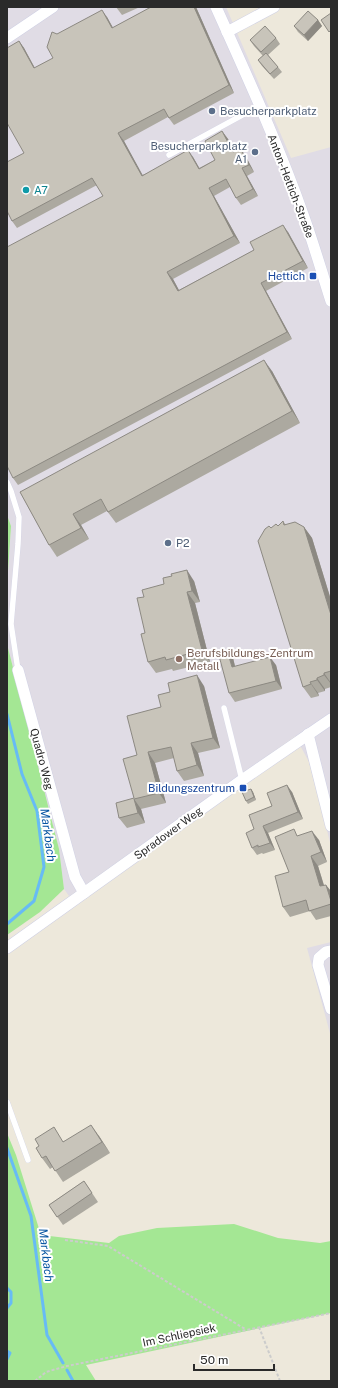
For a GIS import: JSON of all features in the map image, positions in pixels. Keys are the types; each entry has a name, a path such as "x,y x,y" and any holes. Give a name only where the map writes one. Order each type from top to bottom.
{"street":[{"path":"7,38 53,7"},
{"name":"Anton-Hettich-Straße","path":"216,7 260,106 304,218 331,301"},
{"path":"227,32 274,7"},
{"name":"Quadro Weg","path":"18,670 75,877 84,893"},
{"name":"Spradower Weg","path":"7,948 242,780 331,719"},
{"path":"308,734 331,826"},
{"path":"331,951 326,952 319,958 318,965 331,1009"}],"lane":[{"path":"169,155 260,106"},
{"path":"7,482 19,517 11,624 18,670"},
{"path":"224,708 242,780"},
{"path":"7,1102 28,1160"}],"path":[{"path":"65,1240 108,1246 246,1329"},
{"name":"Im Schliepsiek","path":"34,1381 46,1372 67,1366 331,1313"},
{"path":"259,1327 280,1381"}],"shaded area":[{"path":"7,7 226,7 291,158 331,147 331,846 309,762 295,736 69,896 64,889 59,849 7,644 7,586 11,526 7,515"},
{"path":"331,942 331,1037 307,948"}],"green space":[{"path":"7,515 11,526 7,586"},
{"path":"7,644 59,849 64,889 40,912 7,935"},
{"path":"7,1133 16,1155 41,1235 109,1243 119,1236 157,1228 234,1224 278,1238 320,1243 331,1241 331,1313 86,1365 96,1381 7,1381"}],"building":[{"path":"151,7 194,7 229,85 169,118 164,109 118,133 142,176 188,150 199,169 215,160 205,141 222,131 233,152 240,148 249,165 242,168 253,189 236,198 226,179 209,188 234,236 167,272 178,291 254,250 250,242 283,225 303,261 261,283 287,332 13,478 7,466 7,247 103,196 92,178 12,221 7,211 7,162 24,153 7,123 7,48 19,41 34,68 53,58 47,47 52,32 57,34 102,10 112,28"},
{"path":"308,11 318,20 304,35 294,26"},
{"path":"331,13 331,30 329,32 321,20"},
{"path":"265,26 276,38 261,52 250,40"},
{"path":"266,53 278,67 270,74 258,60"},
{"path":"264,360 292,411 108,512 101,499 73,514 81,528 49,545 20,492"},
{"path":"283,521 284,525 295,522 304,527 331,615 331,671 324,673 324,675 317,678 317,680 310,682 311,684 303,687 258,541 265,529 269,526 271,528 276,524 278,526"},
{"path":"187,570 192,591 187,592 202,650 166,660 165,657 148,662 141,634 145,633 137,598 144,597 142,590 164,584 163,578 172,576 171,574"},
{"path":"227,650 232,667 270,657 276,681 229,693 218,652"},
{"path":"197,675 213,738 191,743 197,765 177,771 171,747 148,752 159,793 134,799 138,813 119,818 116,803 134,798 123,759 137,755 127,716 161,707 158,695 170,692 168,683"},
{"path":"287,785 298,812 263,826 270,843 258,847 258,845 252,848 246,833 254,829 249,815 272,806 267,793"},
{"path":"251,789 254,797 246,801 242,792"},
{"path":"294,829 297,836 312,831 321,852 311,856 320,886 326,885 331,904 309,911 306,900 283,907 275,876 289,872 275,837"},
{"path":"91,1125 102,1142 55,1171 46,1156 42,1158 36,1148 39,1146 35,1139 54,1127 63,1142"},
{"path":"84,1181 92,1193 57,1217 49,1205"}],"waterway":[{"name":"Markbach","path":"7,714 22,774 37,811 44,867 34,901 7,924"},
{"name":"Markbach","path":"7,1148 31,1216 47,1335 63,1363"},
{"path":"7,1288 11,1292 11,1303 7,1308"},
{"path":"7,1351 10,1353 7,1359"},
{"name":"Markbach","path":"67,1370 73,1381"}],"place":[{"name":"Besucherparkplatz","path":"212,111"},
{"name":"Besucherparkplatz A1","path":"255,152"},
{"name":"A7","path":"26,190"},
{"name":"Hettich","path":"313,276"},
{"name":"P2","path":"168,543"},
{"name":"Berufsbildungs-Zentrum Metall","path":"179,659"},
{"name":"Bildungszentrum","path":"243,788"}]}
